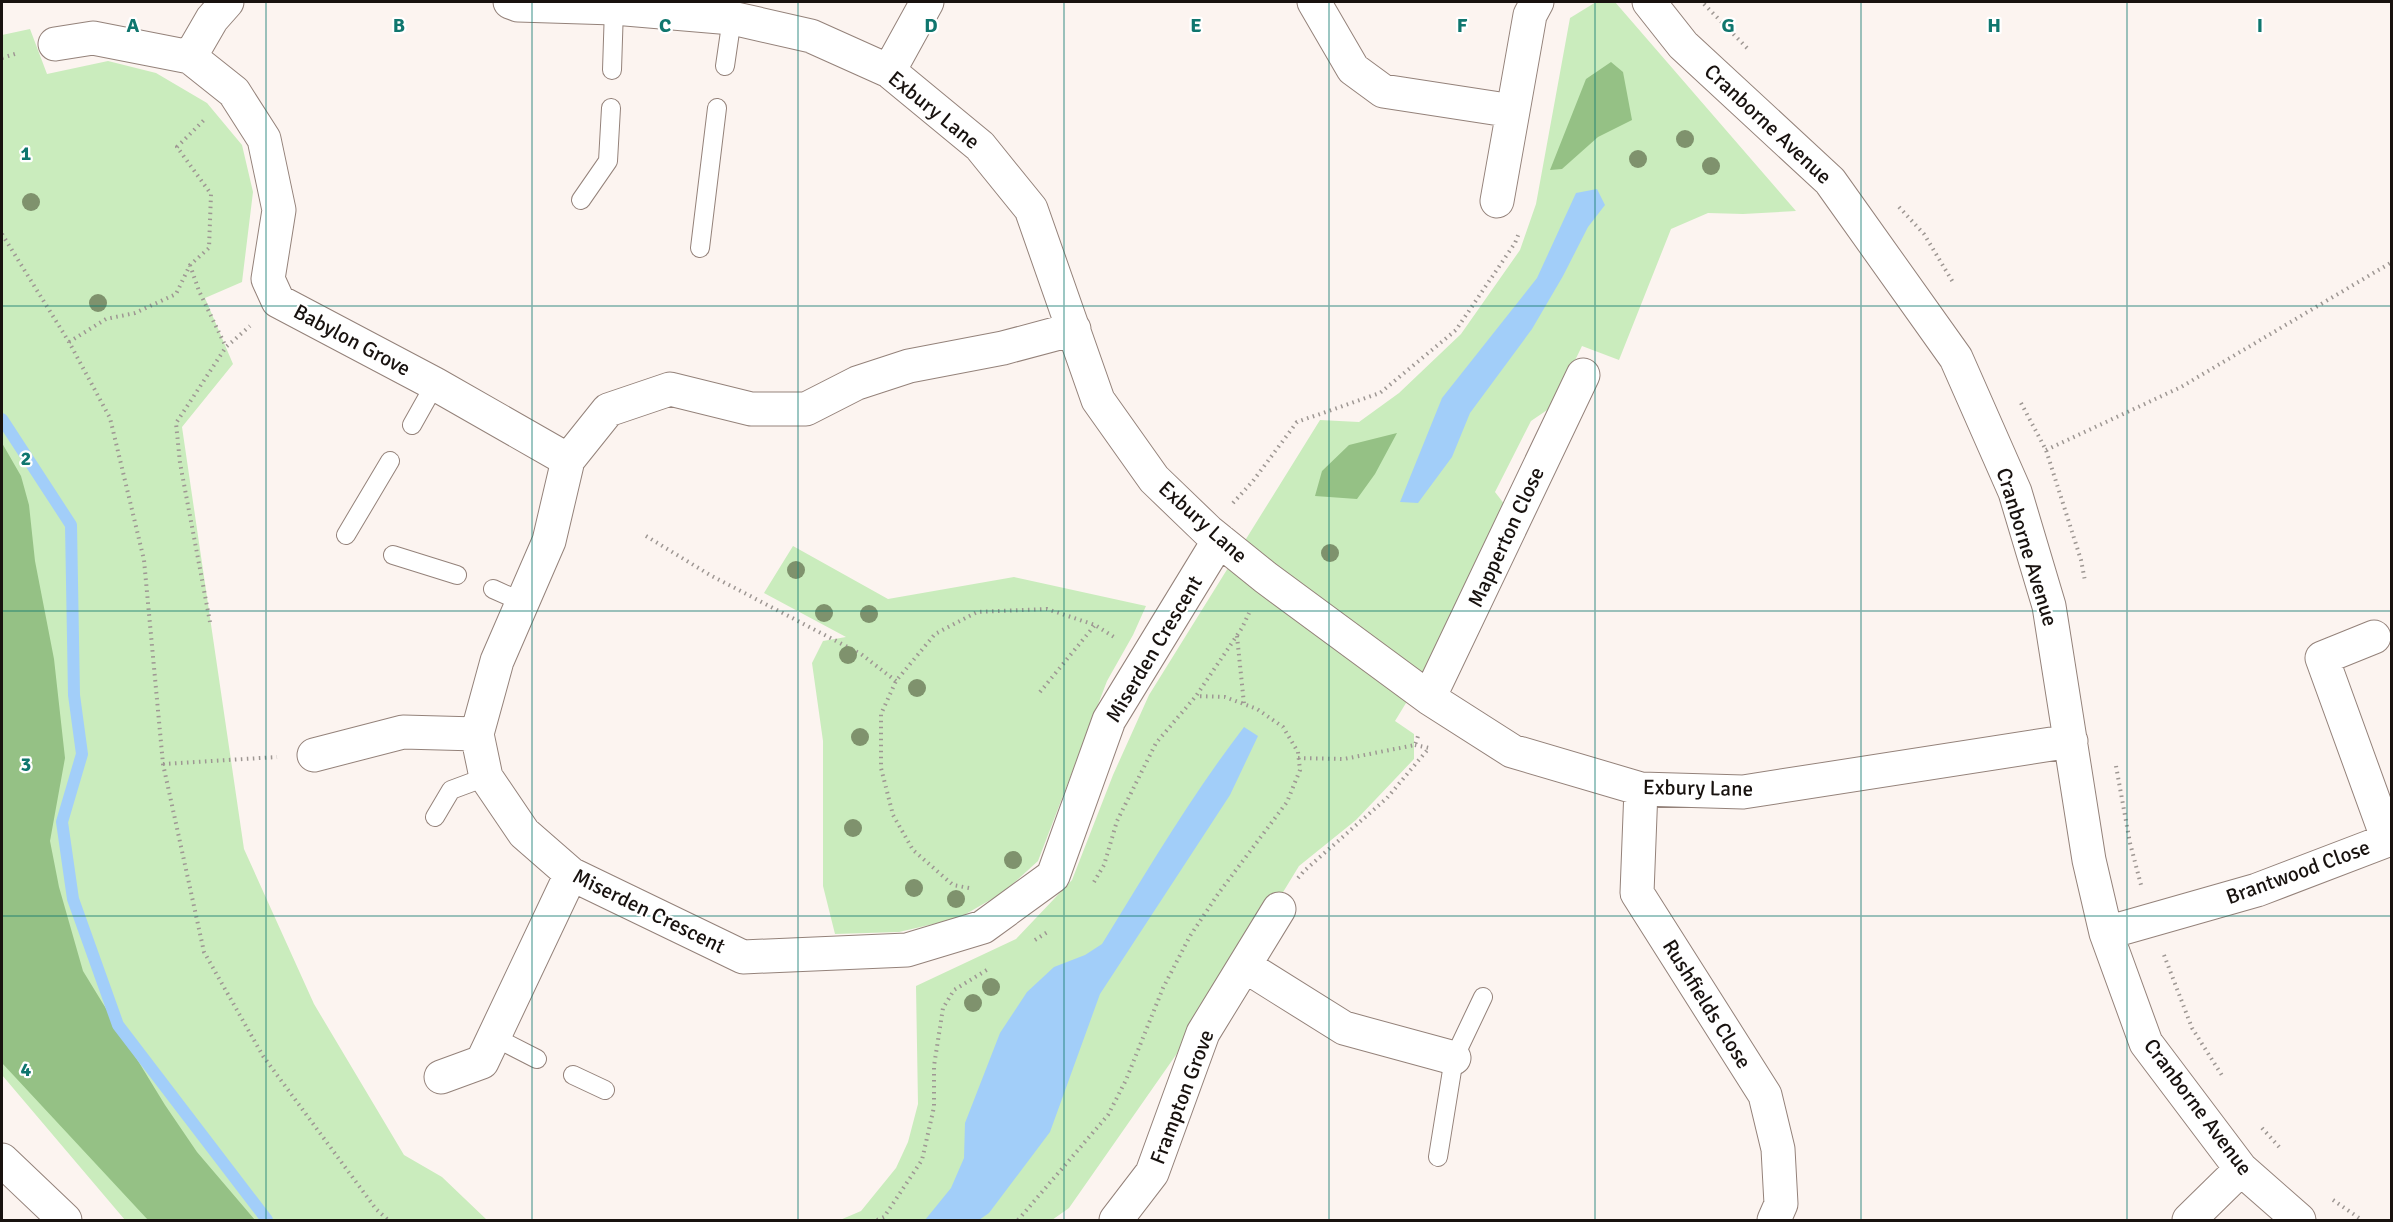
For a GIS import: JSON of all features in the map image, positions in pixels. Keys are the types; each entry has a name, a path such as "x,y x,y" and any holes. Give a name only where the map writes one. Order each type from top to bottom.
{"street":[{"path":"190,57 212,19 227,2"},
{"name":"Exbury Lane","path":"510,2 518,5 614,5 732,18 811,36 889,71 980,146 1031,209 1098,400 1154,479 1214,535 1265,577 1429,698 1512,751 1641,789 1743,792 2071,741"},
{"path":"889,71 927,2"},
{"path":"1314,2 1353,69 1383,91 1513,111"},
{"path":"1497,201 1530,15 1537,2"},
{"name":"Cranborne Avenue","path":"1649,2 1683,45 1830,181 1956,358 2018,503 2049,606 2089,860 2106,933 2146,1043 2241,1169 2299,1221"},
{"name":"Babylon Grove","path":"55,44 93,38 190,57 234,92 264,139 279,210 268,279 278,301 435,384 568,460"},
{"name":"Miserden Crescent","path":"1074,329 1003,348 909,366 857,383 806,409 751,410 670,389 608,410 568,460 549,541 507,596 497,661 477,734 486,777 524,833 571,874 743,957 907,950 983,927 1053,876 1109,720 1147,658 1214,535"},
{"name":"Mapperton Close","path":"1429,698 1582,375"},
{"name":"Brantwood Close","path":"2106,933 2257,890 2390,844 2322,658 2374,637"},
{"path":"314,755 404,732 477,734"},
{"name":"Rushfields Close","path":"1641,789 1637,893 1765,1095 1778,1149 1781,1204 1774,1221"},
{"path":"441,1077 482,1062 571,874"},
{"name":"Frampton Grove","path":"1116,1221 1152,1173 1203,1033 1279,909"},
{"path":"1245,966 1344,1028 1454,1058"},
{"path":"2,1160 65,1221"},
{"path":"2189,1221 2241,1169"}],"lane":[{"path":"612,70 614,5"},
{"path":"724,66 732,18"},
{"path":"581,200 608,161 611,108"},
{"path":"700,248 717,108"},
{"path":"412,425 435,384"},
{"path":"346,535 390,460"},
{"path":"393,555 457,574"},
{"path":"435,817 451,790 486,777"},
{"path":"1438,1157 1454,1058 1483,997"},
{"path":"494,1036 537,1059"},
{"path":"573,1075 605,1090"}],"path":[{"path":"69,342 106,319 135,314 176,294 190,265 209,248 211,194 177,147 234,92"},
{"path":"1214,535 1297,422 1380,393 1456,330 1515,243 1522,223"},
{"path":"2,234 69,342 110,418 144,560 163,764 204,952 263,1056 376,1209 388,1221"},
{"path":"2046,450 2181,387 2391,262"},
{"path":"190,265 199,291 226,347"},
{"path":"210,622 180,463 177,423 226,347 278,301"},
{"path":"646,536 710,575 861,654 896,681"},
{"path":"1018,901 953,885 913,850 893,815 881,768 881,714 896,681 935,634 977,612 1047,609 1095,625 1147,658"},
{"path":"1040,692 1095,625"},
{"path":"1237,636 1244,704"},
{"path":"1018,1221 1108,1115 1126,1080 1163,988 1190,936 1218,894 1287,802 1300,770 1298,752 1282,727 1257,709 1225,697 1196,696"},
{"path":"1415,745 1429,698"},
{"path":"1279,909 1277,908 1304,871 1387,798 1429,748 1415,745 1344,759 1299,758"},
{"path":"163,764 314,755"}],"green space":[{"path":"1596,2 1615,2 1796,211 1708,213 1671,229 1619,360 1582,346 1553,406 1531,421 1495,492 1505,505 1428,667 1395,721 1414,734 1414,759 1356,820 1299,866 1236,969 1069,1208 1052,1220 840,1220 861,1211 896,1168 908,1142 918,1104 916,986 1016,939 1072,880 1113,775 1149,695 1320,420 1359,422 1399,393 1461,334 1520,250 1536,204 1570,18"},
{"path":"30,29 47,74 108,61 156,73 207,103 242,145 253,192 242,282 205,298 233,364 182,427 244,849 314,1004 404,1155 442,1177 487,1220 125,1220 2,1075 2,35"},
{"path":"1611,62 1623,72 1632,120 1598,137 1562,169 1550,170 1586,79"},
{"path":"1397,433 1375,474 1357,499 1315,496 1322,471 1349,445"},
{"path":"2,443 21,476 29,505 35,561 54,659 65,758 50,841 59,887 83,971 165,1105 197,1152 255,1220 148,1220 2,1063"},
{"path":"793,546 888,599 1014,577 1146,606 1133,635 1107,681 1038,861 1004,892 959,918 899,932 835,934 823,886 823,741 812,663 823,641 846,637 764,593"}],"water":[{"path":"1597,189 1605,205 1588,227 1532,329 1470,413 1452,457 1418,503 1400,502 1442,398 1537,278 1576,193"},
{"path":"1244,727 1258,736 1230,795 1100,994 1050,1132 989,1213 979,1220 925,1220 951,1188 964,1158 965,1123 1000,1033 1027,992 1054,967 1085,955 1102,944 1188,807"}],"waterway":[{"path":"2,419 71,525 74,695 82,754 62,822 73,899 118,1025 267,1220"}]}
